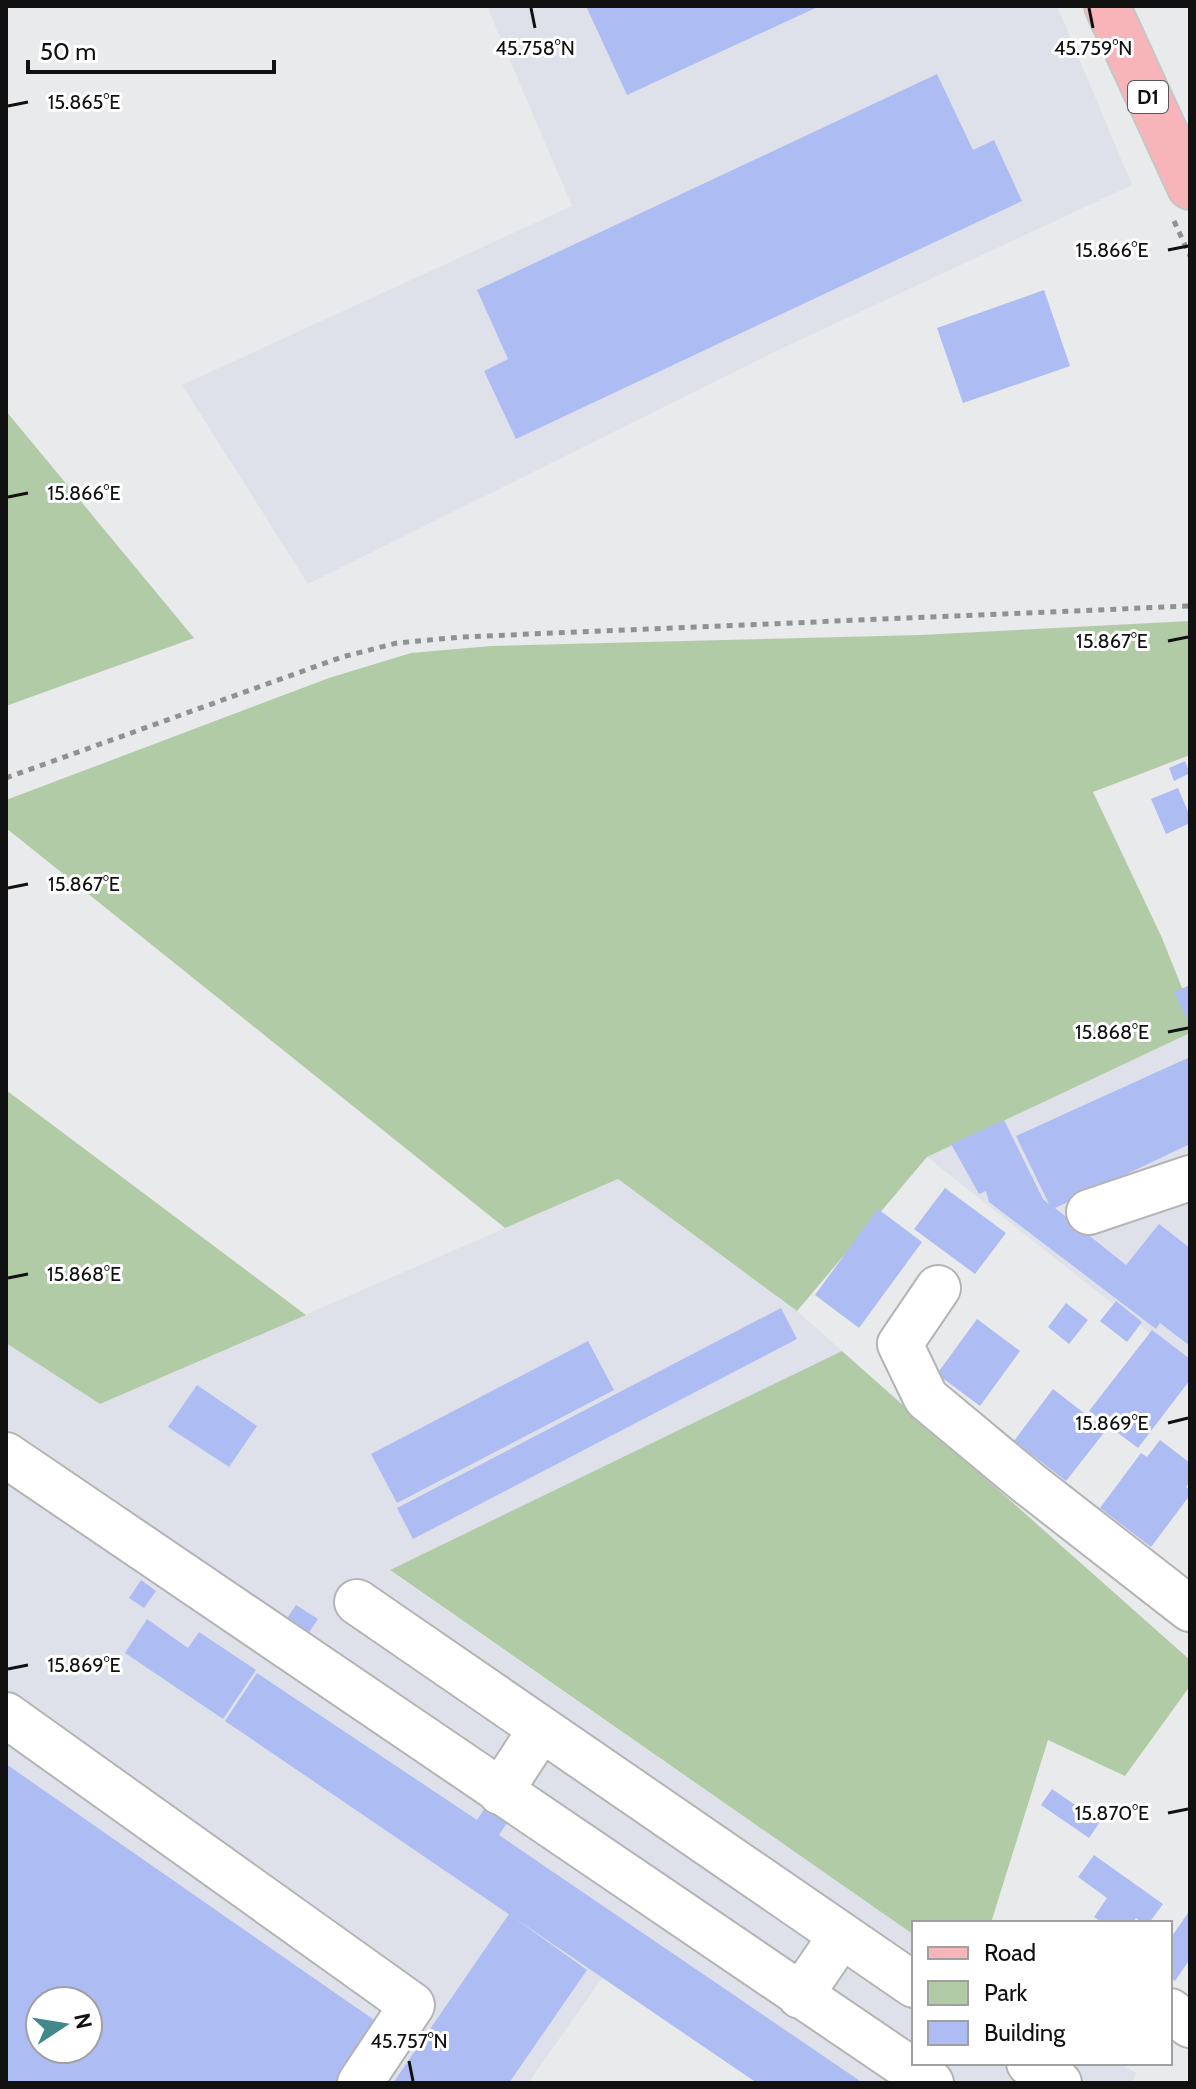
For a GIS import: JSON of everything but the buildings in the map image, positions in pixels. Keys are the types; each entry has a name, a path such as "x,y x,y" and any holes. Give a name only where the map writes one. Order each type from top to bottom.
{"main road":[{"name":"D1","path":"1107,6 1190,187"}],"street":[{"path":"1089,1212 1190,1178"},
{"path":"938,1288 900,1344 926,1398 1027,1482 1190,1609"},
{"path":"6,1455 931,2083"},
{"path":"357,1602 912,1984"},
{"path":"6,1715 412,2005 360,2083"},
{"path":"500,1792 541,1729"},
{"path":"800,1996 841,1936"},
{"path":"1172,2012 1190,2025"},
{"path":"1032,2065 1059,2083"}],"path":[{"path":"6,778 342,657 397,643 461,637 1190,606"}],"shaded area":[{"path":"494,6 1057,6 1132,185 772,353 308,584 182,385 572,206 488,9"},
{"path":"1190,1033 1190,1365 927,1157"},
{"path":"618,1179 797,1311 842,1351 390,1571 912,1934 912,2065 1123,2065 1136,2073 1132,2083 757,2083 603,1977 528,2083 6,2083 6,1343 100,1404"}],"green space":[{"path":"6,411 194,638 6,706"},
{"path":"1190,621 1190,755 1093,792 1162,938 1190,1008 1190,1033 927,1157 797,1311 618,1179 505,1228 6,828 6,800 329,678 411,653 491,646 920,635"},
{"path":"6,1090 306,1315 100,1404 6,1343"},
{"path":"842,1351 1190,1660 1190,1686 1125,1776 1048,1740 992,1921 912,1921 912,1934 390,1570"}]}
